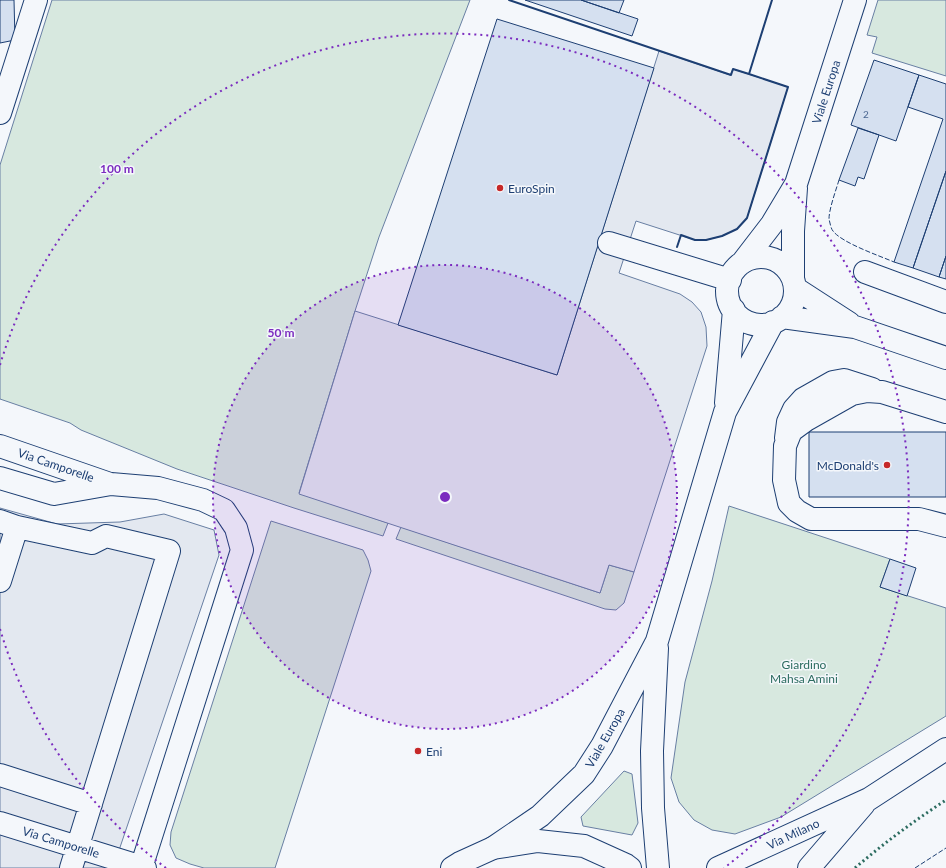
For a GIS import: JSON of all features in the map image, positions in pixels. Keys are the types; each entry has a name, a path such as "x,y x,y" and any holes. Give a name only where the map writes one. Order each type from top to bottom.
{"street":[{"path":"0,113 36,0"},
{"name":"Viale Europa","path":"736,271 772,224 796,184 855,0"},
{"name":"Viale Europa","path":"794,283 793,231 796,184"},
{"path":"610,243 736,271"},
{"path":"778,320 790,308 794,299 794,283 787,268 779,262 769,258 751,258 736,271 728,290 729,301 741,318 762,324 778,320 855,327 946,358"},
{"path":"865,272 946,302"},
{"path":"794,283 855,327"},
{"name":"Viale Europa","path":"493,848 540,816 584,774 602,746 657,641 725,412 734,310"},
{"name":"Viale Europa","path":"725,412 778,320"},
{"path":"946,412 882,392 867,391 852,394 806,420 792,431 785,446 784,480 789,504 797,511 811,519 920,519 946,526"},
{"name":"Via Camporelle","path":"0,446 111,484 158,488 203,500 224,510 236,528 242,550 142,868 0,823"},
{"name":"Via Camporelle","path":"0,478 54,494 111,484"},
{"path":"0,582 9,524 92,543 106,536 170,551 71,868"},
{"name":"Viale Europa","path":"657,641 652,751 653,808 658,868"},
{"name":"Via Milano","path":"718,868 869,799 946,749"},
{"path":"0,775 91,804"},
{"name":"Via Milano","path":"809,868 869,799"},
{"path":"452,868 460,862 493,848 538,841 584,846 630,868"}],"green space":[{"path":"52,0 470,0 379,237 299,493 388,523 383,536 177,469 81,430 70,423 0,399 0,165"},
{"path":"878,0 946,0 946,76 872,53 877,37 867,35"},
{"name":"Giardino Mahsa Amini","path":"729,506 890,559 880,587 946,608 946,716 781,817 735,834 712,830 694,820 679,802 671,778 685,682 712,581"},
{"path":"271,521 363,550 371,571 275,868 204,868 176,858 170,845 171,832"},
{"path":"401,527 600,593 609,565 634,572 624,603 616,610 605,609 396,539"},
{"path":"624,771 632,774 638,823 632,835 583,826 581,817"}],"shaded area":[{"path":"659,51 730,75 733,69 788,87 747,218 737,229 722,236 706,240 695,240 636,221 619,273 680,294 692,302 701,312 706,327 707,346 634,572 609,565 600,593 299,494 355,311 557,375"},
{"path":"0,508 57,524 120,522 164,514 214,530 219,555 113,868 0,868"}],"building":[{"path":"0,0 14,0 15,40 0,43"},
{"path":"525,0 581,0 638,19 632,36"},
{"path":"581,0 624,0 619,13"},
{"path":"497,19 654,68 557,375 398,325"},
{"path":"874,60 919,75 896,141 851,125"},
{"path":"919,75 946,84 946,171 913,268 894,262 943,119 908,107"},
{"path":"858,128 879,135 864,179 858,177 855,186 839,180"},
{"path":"946,171 946,256 939,277 913,268"},
{"path":"946,256 946,279 939,277"},
{"path":"809,432 946,432 946,497 809,497"},
{"path":"890,559 916,568 907,596 880,587"}],"hedge":[{"path":"855,868 899,832 946,800"}],"fence":[{"path":"839,180 829,215 832,230 844,240 894,262"},
{"path":"915,868 946,848"}],"wall":[{"path":"509,0 731,75 733,69 749,74 772,0"},
{"path":"677,247 681,235 695,240 706,240 722,236 737,229 747,218 788,87 749,74"}],"place":[{"name":"EuroSpin","path":"500,188"},
{"name":"McDonald's","path":"887,465"},
{"name":"Eni","path":"418,751"}]}
